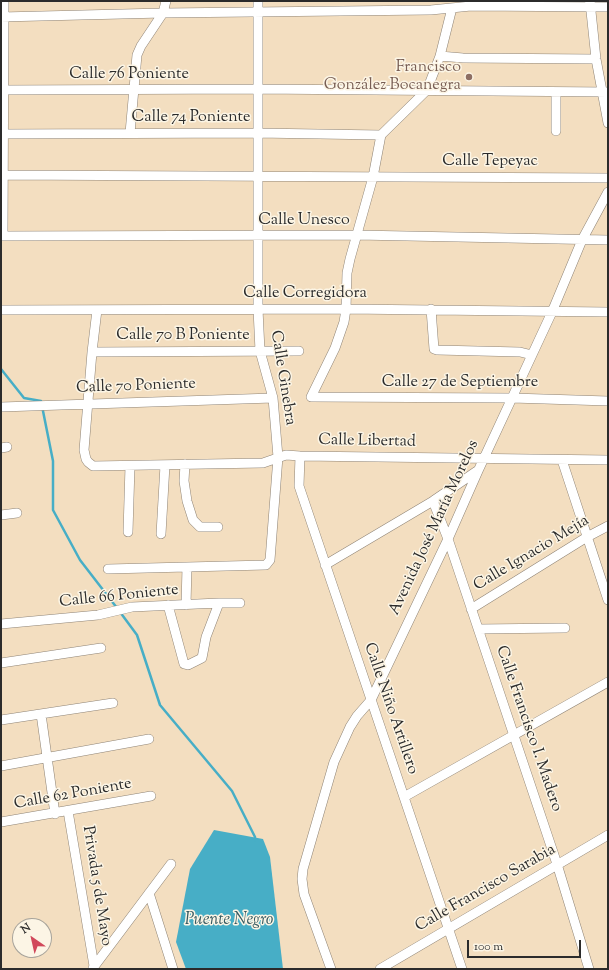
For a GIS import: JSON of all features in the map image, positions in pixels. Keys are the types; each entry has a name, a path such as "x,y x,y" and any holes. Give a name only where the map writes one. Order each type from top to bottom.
{"street":[{"path":"2,236 2,17 4,1"},
{"path":"130,133 137,55 143,42 163,13 166,1"},
{"name":"Calle Ginebra","path":"187,567 266,565 270,560 278,457 273,398 260,351 258,309 258,1"},
{"path":"2,17 258,12 433,5 452,8 471,3 590,4 608,7"},
{"path":"590,4 596,59 605,92 608,123"},
{"path":"346,309 347,273 372,177 381,135 427,90 440,56 452,8"},
{"path":"440,56 463,58 596,59"},
{"name":"Calle 76 Poniente","path":"2,90 257,88 605,92"},
{"path":"556,92 556,131"},
{"name":"Calle 74 Poniente","path":"2,134 257,133 381,135"},
{"path":"2,175 259,177"},
{"name":"Calle Tepeyac","path":"259,177 608,178"},
{"name":"Avenida José María Morelos","path":"331,969 304,894 302,879 303,869 334,762 350,727 357,716 371,700 448,539 552,312 582,240 608,192"},
{"name":"Calle Unesco","path":"2,236 357,235 608,240"},
{"name":"Calle Corregidora","path":"2,310 346,309 608,312"},
{"name":"Calle 27 de Septiembre","path":"346,309 344,322 335,348 311,397 512,398 608,401"},
{"path":"88,404 97,310"},
{"path":"431,310 434,349 520,352 532,355"},
{"name":"Calle 70 B Poniente","path":"92,352 299,351"},
{"name":"Calle 70 Poniente","path":"1,407 273,398"},
{"name":"Calle Libertad","path":"88,404 84,450 86,459 93,466 263,463 286,455 608,460"},
{"name":"Calle Niño Artillero","path":"300,456 299,486 462,969"},
{"path":"562,460 608,600"},
{"path":"185,464 184,481 189,512 193,520 200,527 218,527"},
{"path":"161,534 165,465"},
{"path":"128,532 130,466"},
{"path":"325,565 433,501 478,471"},
{"name":"Calle Francisco I. Madero","path":"433,501 448,539 514,735 557,864 589,969"},
{"path":"1,515 17,513"},
{"name":"Calle Ignacio Mejía","path":"471,609 587,537 608,526"},
{"path":"108,569 187,567 186,604"},
{"path":"168,605 184,664 188,665 202,658 206,637 219,603"},
{"name":"Calle 66 Poniente","path":"1,624 98,615 132,607 240,603"},
{"path":"478,629 565,628"},
{"path":"1,663 101,648"},
{"path":"404,797 608,682"},
{"path":"1,720 113,703"},
{"path":"41,714 55,814"},
{"path":"1,766 149,740"},
{"name":"Calle 62 Poniente","path":"1,822 55,814 151,796"},
{"name":"Privada 5 de Mayo","path":"68,811 93,968"},
{"name":"Calle Francisco Sarabia","path":"380,969 608,835"},
{"path":"93,968 171,864"},
{"path":"149,894 173,969"}],"water":[{"name":"Puente Negro","path":"214,830 263,839 270,857 283,969 186,969 176,942 190,869"}],"waterway":[{"path":"1,369 24,398 41,401 53,461 53,510 80,560 117,608"},
{"path":"120,612 137,635 160,705 232,791 255,837 255,840"}],"place":[{"name":"Francisco González Bocanegra","path":"469,77"}]}
